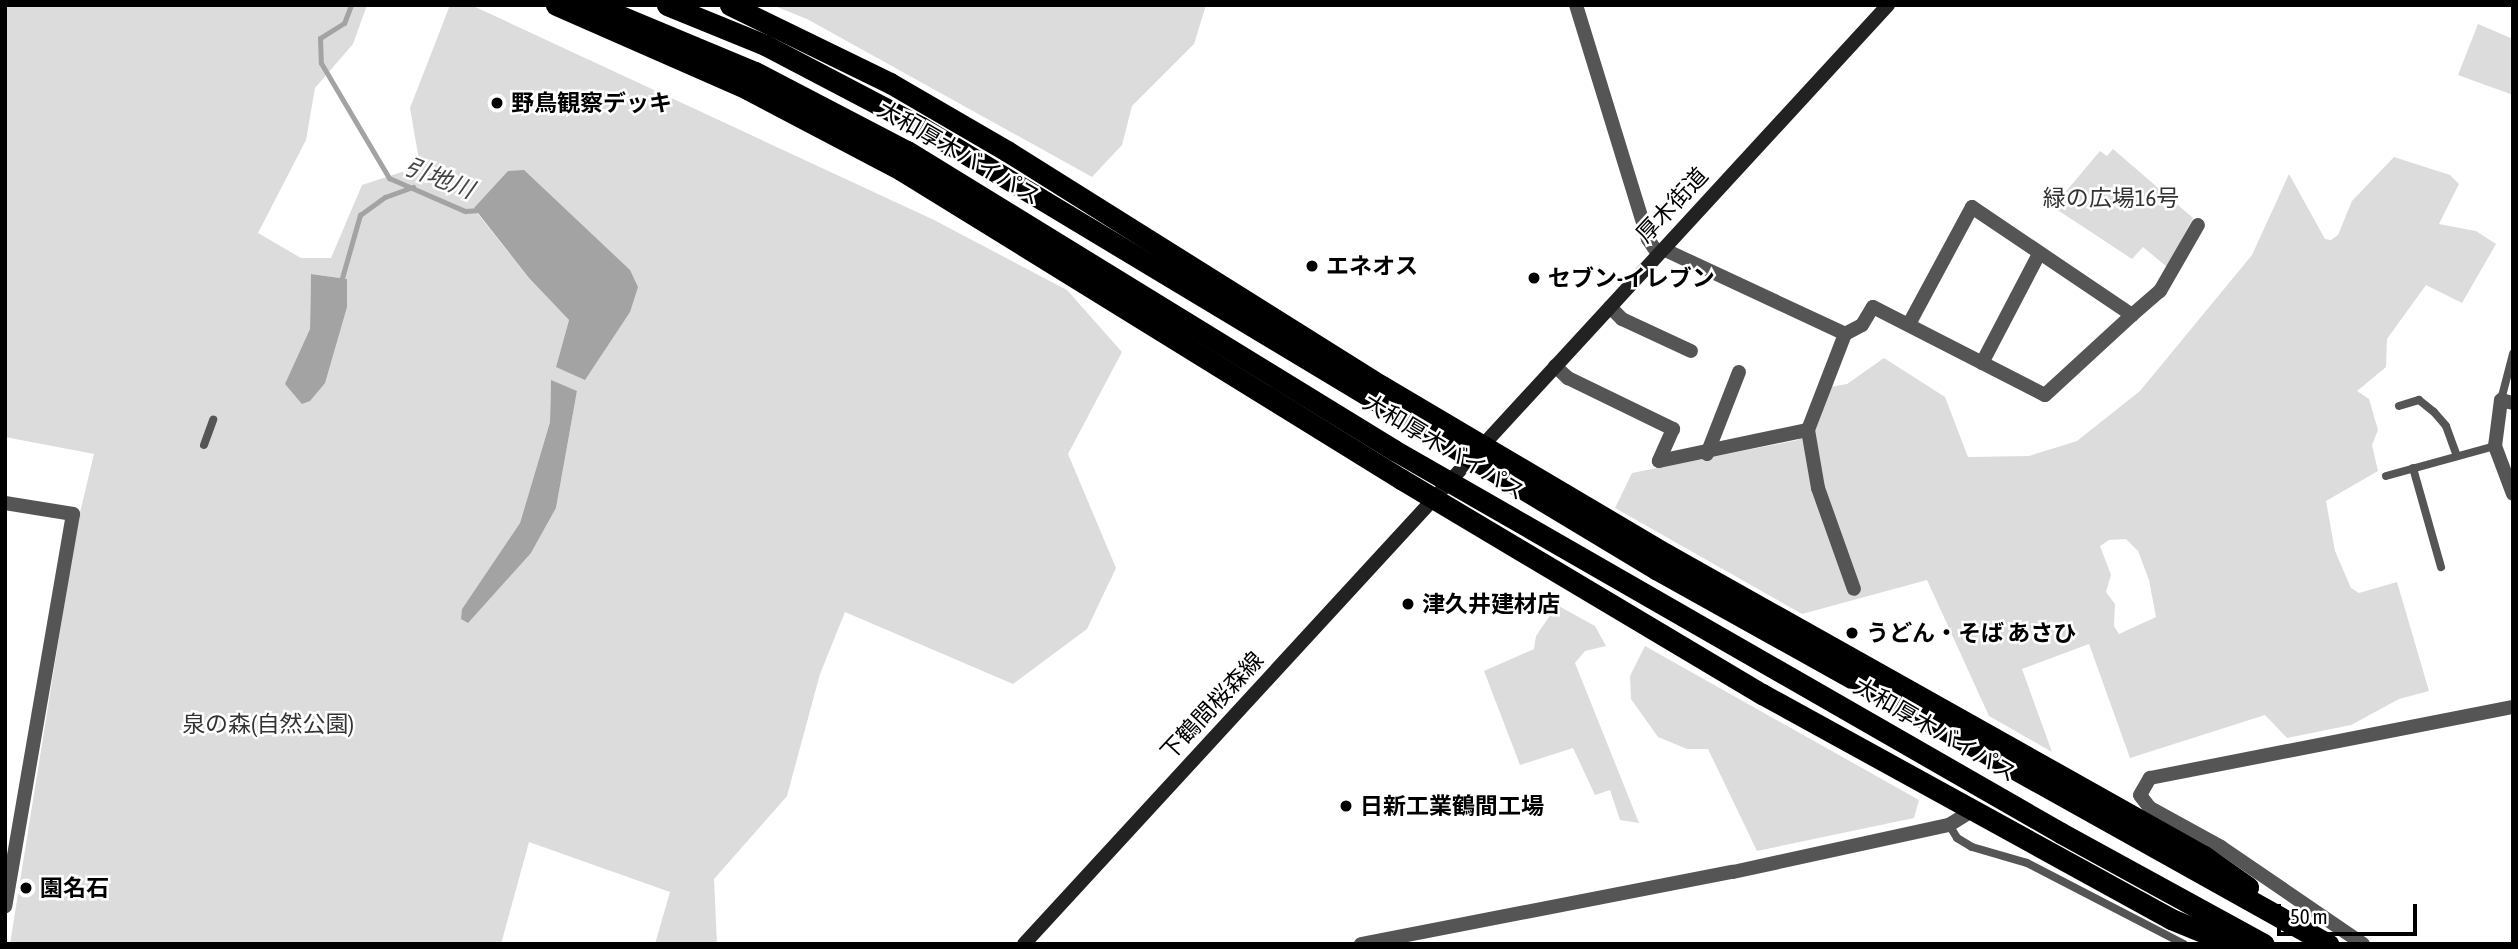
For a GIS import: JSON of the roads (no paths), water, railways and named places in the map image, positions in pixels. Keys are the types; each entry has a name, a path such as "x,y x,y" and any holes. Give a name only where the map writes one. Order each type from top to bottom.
{"highway":[{"path":"556,5 747,89 901,170 1433,498 1762,694 2171,919 2232,944"},
{"name":"大和厚木バイパス","path":"594,5 755,72 848,119 982,194 1394,450 2061,833 2264,944"},
{"name":"大和厚木バイパス","path":"667,5 765,45 996,169 1656,569 2077,807 2329,944"},
{"path":"730,5 890,83 1007,151 1483,445 2204,856 2329,944"}],"street":[{"path":"1576,5 1648,239 1660,252 1845,334"},
{"name":"厚木街道","path":"1433,498 1888,5"},
{"path":"1909,324 1972,207 2132,314"},
{"path":"1854,589 1818,488 1808,430 1845,334 1862,325 1873,307 2045,395 2160,290 2198,225"},
{"path":"1982,363 2039,254"},
{"path":"1610,307 1622,319 1691,351"},
{"path":"1555,366 1568,378 1673,429 1659,461 1707,454 1808,430"},
{"path":"1707,454 1740,372"},
{"path":"2507,402 2494,446 2513,494"},
{"name":"下鶴間桜森線","path":"1024,944 1433,498"},
{"path":"5,503 73,514 5,906"},
{"path":"2364,944 2221,847 2150,808 2140,795 2150,778 2513,707"},
{"path":"1361,944 1733,872 1949,825 1971,811"}],"lane":[{"path":"2507,402 2513,354"},
{"path":"2399,405 2419,400 2434,412 2446,426 2457,456"},
{"path":"204,445 213,420"},
{"path":"2386,476 2494,446"},
{"path":"2413,468 2441,567"},
{"path":"1949,825 1957,838 1972,847 2027,863 2184,944"}],"waterway":[{"name":"引地川","path":"351,5 344,23 320,38 321,63 389,178 465,211 480,210"},
{"path":"342,278 360,215 385,197 413,187"}],"place":[{"name":"野鳥観察デッキ","path":"497,103"},
{"name":"エネオス","path":"1312,266"},
{"name":"セブン-イレブン","path":"1534,278"},
{"name":"津久井建材店","path":"1408,604"},
{"name":"うどん・そば あさひ","path":"1852,633"},
{"name":"日新工業鶴間工場","path":"1346,806"},
{"name":"園名石","path":"26,888"}],"park label":[{"name":"緑の広場16号","path":"2111,198"},
{"name":"泉の森(自然公園)","path":"268,724"}]}
